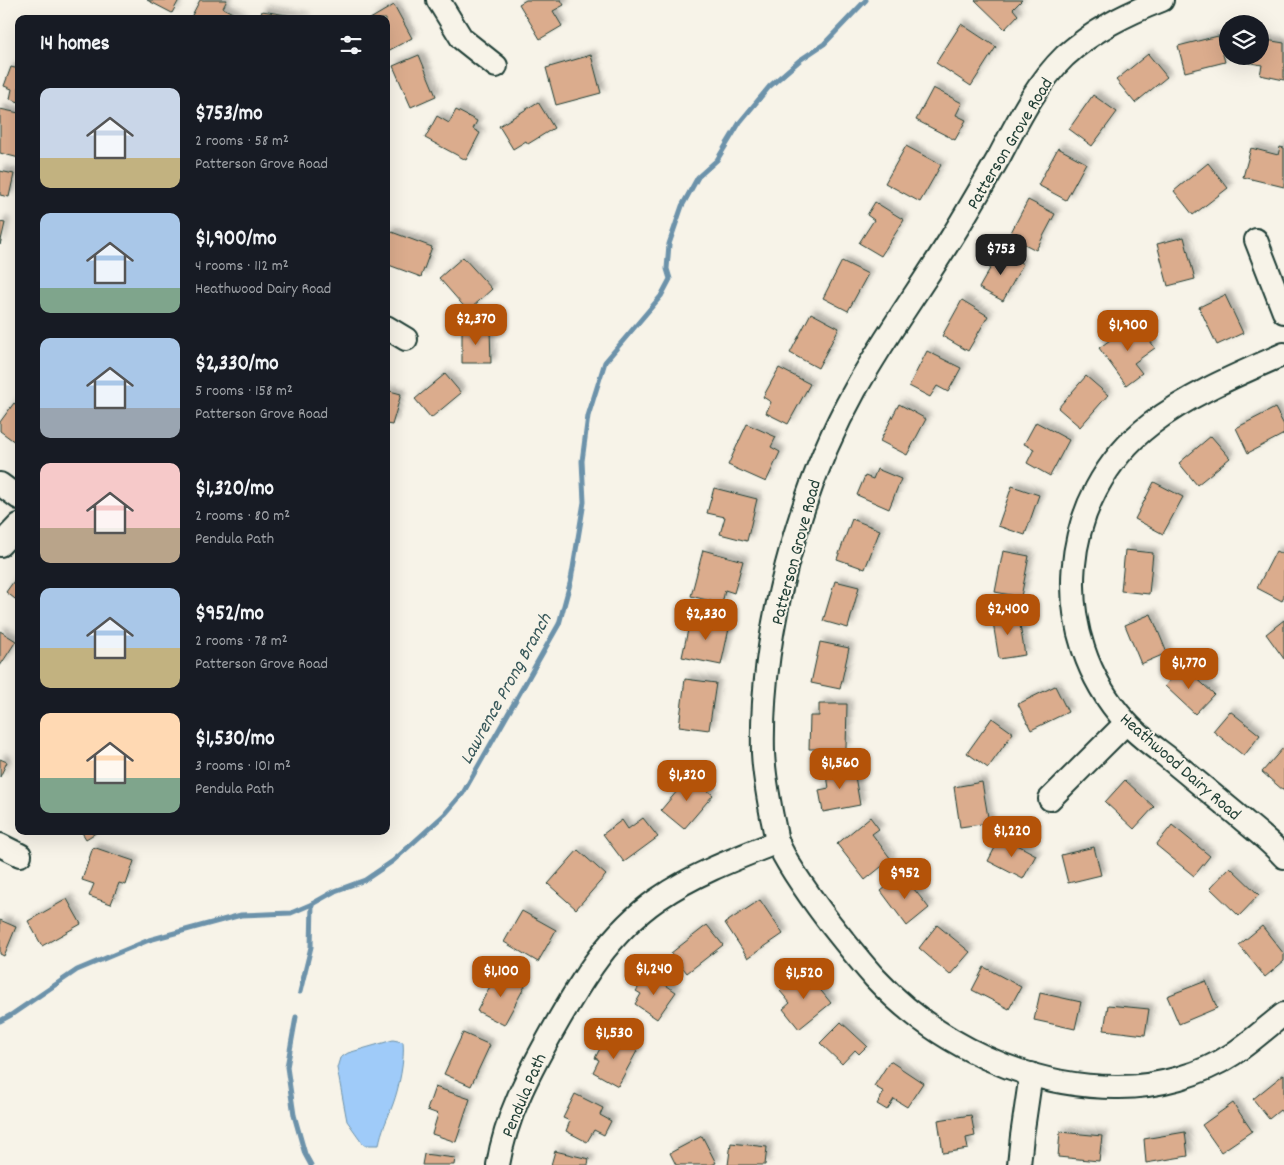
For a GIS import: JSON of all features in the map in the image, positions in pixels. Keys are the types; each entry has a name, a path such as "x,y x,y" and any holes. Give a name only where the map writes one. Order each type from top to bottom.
{"street":[{"path":"438,0 462,39 496,66"},
{"name":"Patterson Grove Road","path":"1162,0 1117,19 1087,38 1064,58 1040,85 1021,115 969,209 880,347 837,424 804,506 785,573 774,627 764,714 763,759 767,791 778,842 799,879 832,925 877,980 902,1003 927,1024 953,1041 992,1061 1032,1074 1067,1082 1121,1088 1154,1084 1185,1076 1209,1067 1232,1055 1284,1014"},
{"path":"1256,240 1284,312"},
{"path":"390,329 406,339"},
{"name":"Heathwood Dairy Road","path":"1284,354 1186,402 1150,425 1130,443 1100,482 1089,505 1075,548 1072,572 1073,601 1083,648 1091,670 1106,696 1126,723 1255,830 1284,857"},
{"path":"0,484 15,495"},
{"path":"0,546 15,529"},
{"path":"1050,799 1126,723"},
{"name":"Pendula Path","path":"498,1165 512,1113 528,1076 569,1001 590,968 608,946 656,900 676,887 700,874 778,842"},
{"path":"0,845 20,855"},
{"path":"1019,1165 1032,1074"}],"water":[{"path":"393,1040 403,1042 402,1065 397,1090 379,1145 364,1145 347,1121 337,1068 340,1058 348,1053"}],"building":[{"path":"147,0 179,0 172,13"},
{"path":"200,0 227,0 223,8 236,15 192,15"},
{"path":"526,0 561,0 564,5 553,11 562,26 540,39 519,4"},
{"path":"975,0 1022,0 1013,9 1018,15 1005,29"},
{"path":"394,5 412,38 390,50 390,15 377,15"},
{"path":"262,11 287,15 261,15"},
{"path":"961,24 996,47 971,86 936,63"},
{"path":"1218,36 1219,64 1185,72 1178,46"},
{"path":"1269,40 1284,43 1284,80 1260,75 1262,65 1269,65"},
{"path":"1148,54 1167,77 1135,103 1116,80"},
{"path":"419,55 436,96 411,107 393,66"},
{"path":"591,55 601,93 556,105 546,68"},
{"path":"11,67 15,68 15,101 10,99 12,89 4,86"},
{"path":"933,88 962,103 956,115 966,120 955,140 916,120"},
{"path":"1093,95 1117,112 1092,146 1069,129"},
{"path":"538,102 554,128 528,144 526,141 513,149 499,126"},
{"path":"0,109 15,112 15,157 0,153"},
{"path":"456,110 477,121 473,129 480,133 466,160 425,138 437,116 449,123"},
{"path":"906,146 941,165 920,202 885,183"},
{"path":"1280,147 1284,148 1284,187 1243,177 1251,148 1278,155"},
{"path":"1058,148 1086,163 1066,200 1038,185"},
{"path":"1208,163 1228,188 1193,215 1174,191"},
{"path":"0,171 14,174 9,197 0,195"},
{"path":"1028,200 1055,214 1036,250 1009,236"},
{"path":"875,202 904,220 881,256 859,243 874,220 867,215"},
{"path":"0,222 5,223 0,245"},
{"path":"390,231 432,247 421,277 390,265"},
{"path":"1184,237 1195,279 1168,286 1157,244"},
{"path":"1000,251 1023,264 1003,301 979,288"},
{"path":"463,257 492,289 468,311 439,278"},
{"path":"842,261 868,274 848,311 823,298"},
{"path":"1225,295 1243,333 1217,345 1199,307"},
{"path":"962,300 988,316 968,351 942,336"},
{"path":"811,313 839,328 818,368 790,353"},
{"path":"1136,321 1155,348 1134,363 1142,373 1126,385 1099,348"},
{"path":"490,329 491,363 462,363 462,330"},
{"path":"927,351 961,368 948,392 937,386 930,397 909,386"},
{"path":"779,368 810,384 788,424 766,413 771,402 763,397"},
{"path":"445,374 461,393 431,418 415,399"},
{"path":"1086,376 1108,395 1080,427 1058,408"},
{"path":"390,391 401,394 392,425 390,425"},
{"path":"14,403 15,442 0,431 0,422"},
{"path":"899,404 926,419 907,455 880,441"},
{"path":"1275,408 1284,425 1284,434 1248,453 1236,428"},
{"path":"1036,422 1069,440 1050,476 1027,463 1034,449 1024,444"},
{"path":"747,424 776,437 771,447 780,452 766,482 728,465"},
{"path":"1211,436 1230,458 1197,485 1179,463"},
{"path":"877,469 901,479 889,509 857,495 865,476 873,479"},
{"path":"1154,482 1183,497 1163,534 1135,519"},
{"path":"1012,486 1039,495 1025,535 998,526"},
{"path":"714,488 757,499 747,541 720,534 725,517 707,513"},
{"path":"852,519 880,530 865,569 837,559"},
{"path":"703,550 743,561 734,593 725,590 722,604 691,596"},
{"path":"1125,550 1153,553 1149,594 1121,591"},
{"path":"1003,551 1029,556 1021,597 995,592"},
{"path":"1276,551 1284,555 1284,597 1282,601 1257,588"},
{"path":"15,580 15,599 6,592"},
{"path":"835,581 859,587 848,628 823,621"},
{"path":"1018,613 1025,655 999,659 992,617"},
{"path":"1151,614 1167,653 1141,664 1125,625"},
{"path":"691,616 730,624 721,665 682,657"},
{"path":"1284,620 1284,659 1266,634"},
{"path":"0,631 15,640 15,643 0,666"},
{"path":"820,642 849,648 840,689 811,683"},
{"path":"1183,666 1214,694 1195,714 1165,686"},
{"path":"685,679 716,683 709,730 679,726"},
{"path":"1055,686 1068,712 1031,730 1018,704"},
{"path":"819,704 847,704 846,749 809,749 810,716 819,716"},
{"path":"1230,711 1260,735 1244,756 1213,731"},
{"path":"992,718 1013,733 988,768 967,753"},
{"path":"1284,749 1284,791 1262,772"},
{"path":"0,759 7,762 0,777"},
{"path":"853,765 860,805 823,812 819,790 829,788 826,770"},
{"path":"690,776 713,795 684,829 661,810"},
{"path":"1125,780 1154,807 1134,829 1105,802"},
{"path":"982,782 989,823 960,827 954,787"},
{"path":"870,817 879,829 872,834 891,859 865,880 837,844"},
{"path":"643,818 658,837 624,862 603,834 622,820 628,829"},
{"path":"1172,825 1210,856 1194,876 1156,845"},
{"path":"84,835 92,835 86,839"},
{"path":"1001,836 1036,855 1023,879 988,861"},
{"path":"93,847 134,861 126,885 119,883 111,904 89,896 94,884 82,880"},
{"path":"1094,847 1101,875 1068,883 1061,855"},
{"path":"578,850 606,875 576,909 548,884"},
{"path":"1230,867 1259,895 1239,916 1210,888"},
{"path":"902,874 929,908 907,926 881,891"},
{"path":"67,899 81,924 42,946 28,921"},
{"path":"760,900 783,934 748,958 725,923"},
{"path":"522,911 556,930 538,962 504,942"},
{"path":"0,920 16,927 4,956 0,954"},
{"path":"707,925 723,945 687,973 671,953"},
{"path":"937,925 970,952 950,975 919,948"},
{"path":"1262,926 1284,954 1284,961 1265,977 1239,945"},
{"path":"984,967 1021,987 1009,1009 972,990"},
{"path":"804,970 831,1003 799,1029 783,1009 790,1003 780,991"},
{"path":"498,971 525,986 504,1025 477,1011"},
{"path":"648,973 676,992 657,1019 635,1004 641,994 636,991"},
{"path":"1206,981 1217,1008 1179,1024 1167,996"},
{"path":"1040,993 1081,1002 1075,1029 1034,1020"},
{"path":"1108,1005 1149,1009 1145,1035 1104,1030"},
{"path":"841,1022 867,1046 859,1054 855,1050 842,1064 820,1043"},
{"path":"463,1033 490,1045 471,1086 444,1074"},
{"path":"607,1035 637,1051 618,1086 593,1072 599,1060 595,1058"},
{"path":"890,1061 923,1083 907,1107 894,1099 887,1110 877,1104 884,1092 874,1086"},
{"path":"1284,1074 1284,1115 1280,1110 1269,1119 1253,1099"},
{"path":"435,1087 470,1099 456,1142 432,1134 438,1114 427,1110"},
{"path":"575,1094 603,1108 600,1115 611,1121 604,1135 594,1130 587,1142 566,1131 570,1121 563,1118"},
{"path":"1233,1103 1252,1131 1221,1152 1202,1125"},
{"path":"971,1115 975,1136 966,1138 968,1149 943,1153 938,1120"},
{"path":"1060,1132 1102,1136 1099,1161 1058,1157"},
{"path":"1185,1132 1188,1156 1146,1163 1144,1139"},
{"path":"702,1136 716,1163 711,1165 676,1165 670,1153"},
{"path":"731,1143 767,1147 765,1165 728,1165"},
{"path":"555,1151 589,1159 588,1165 551,1165"},
{"path":"424,1154 455,1158 454,1165 422,1165"}],"waterway":[{"name":"Lawrence Prong Branch","path":"0,1021 77,970 149,940 241,915 291,913 335,891 365,880 393,861 445,814 463,793 559,624 571,580 584,502 582,461 588,416 605,362 661,296 670,279 667,269 669,244 682,206 698,177 717,160 740,122 769,87 800,60 824,44 866,0"},
{"path":"300,992 311,947 312,904"},
{"path":"296,1017 287,1067 294,1115 305,1154 311,1165"}]}
